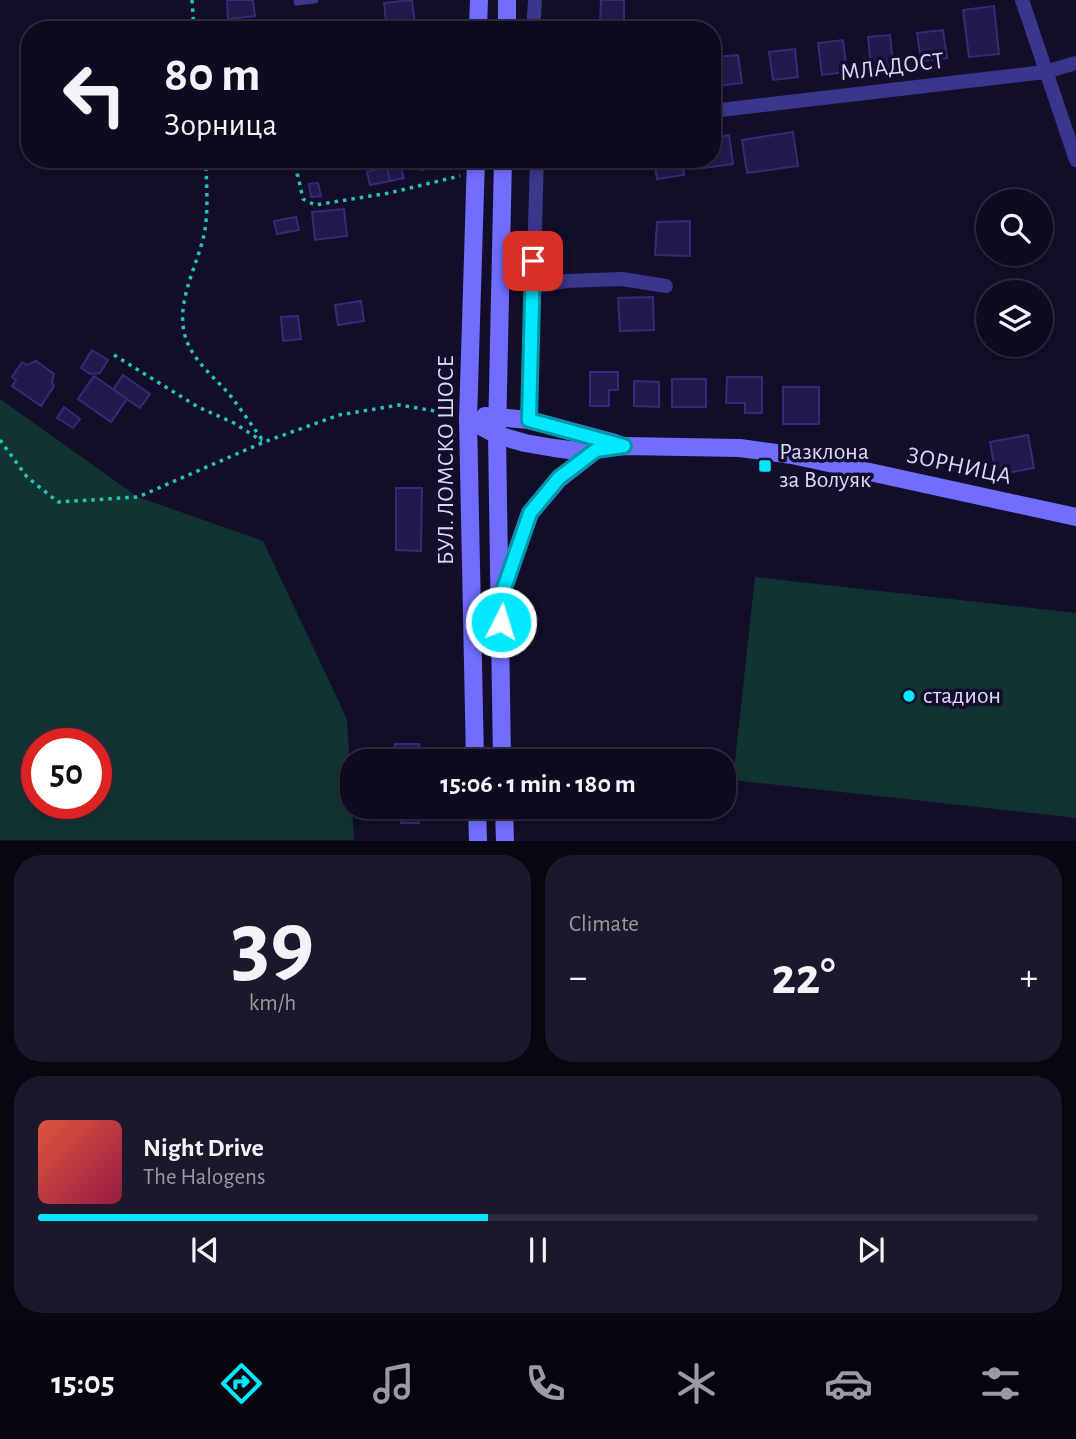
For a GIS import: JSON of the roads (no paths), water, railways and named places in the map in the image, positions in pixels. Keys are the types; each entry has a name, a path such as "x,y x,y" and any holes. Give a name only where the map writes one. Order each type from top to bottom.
{"main road":[{"path":"478,21 479,0"},
{"path":"507,0 507,21"},
{"name":"БУЛ. ЛОМСКО ШОСЕ","path":"475,168 468,419 475,749"},
{"name":"БУЛ. ЛОМСКО ШОСЕ","path":"502,749 497,426 503,168"},
{"name":"ЗОРНИЦА","path":"468,419 497,426 525,443 554,449 596,450 624,446 740,448 792,455 1076,517"},
{"name":"ЗОРНИЦА","path":"497,426 529,420 624,446"},
{"path":"501,597 530,513 559,478 596,450"},
{"path":"477,819 478,841"},
{"path":"504,819 505,841"}],"street":[{"path":"534,21 535,0"},
{"path":"1022,0 1076,160"},
{"name":"МЛАДОСТ","path":"721,110 1045,72 1076,63"},
{"path":"529,420 537,168"},
{"path":"532,287 566,281 622,279 666,286"}],"lane":[{"path":"297,2 315,0"}],"place":[{"name":"Разклона за Волуяк","path":"765,466"},
{"name":"стадион","path":"909,696"}]}
